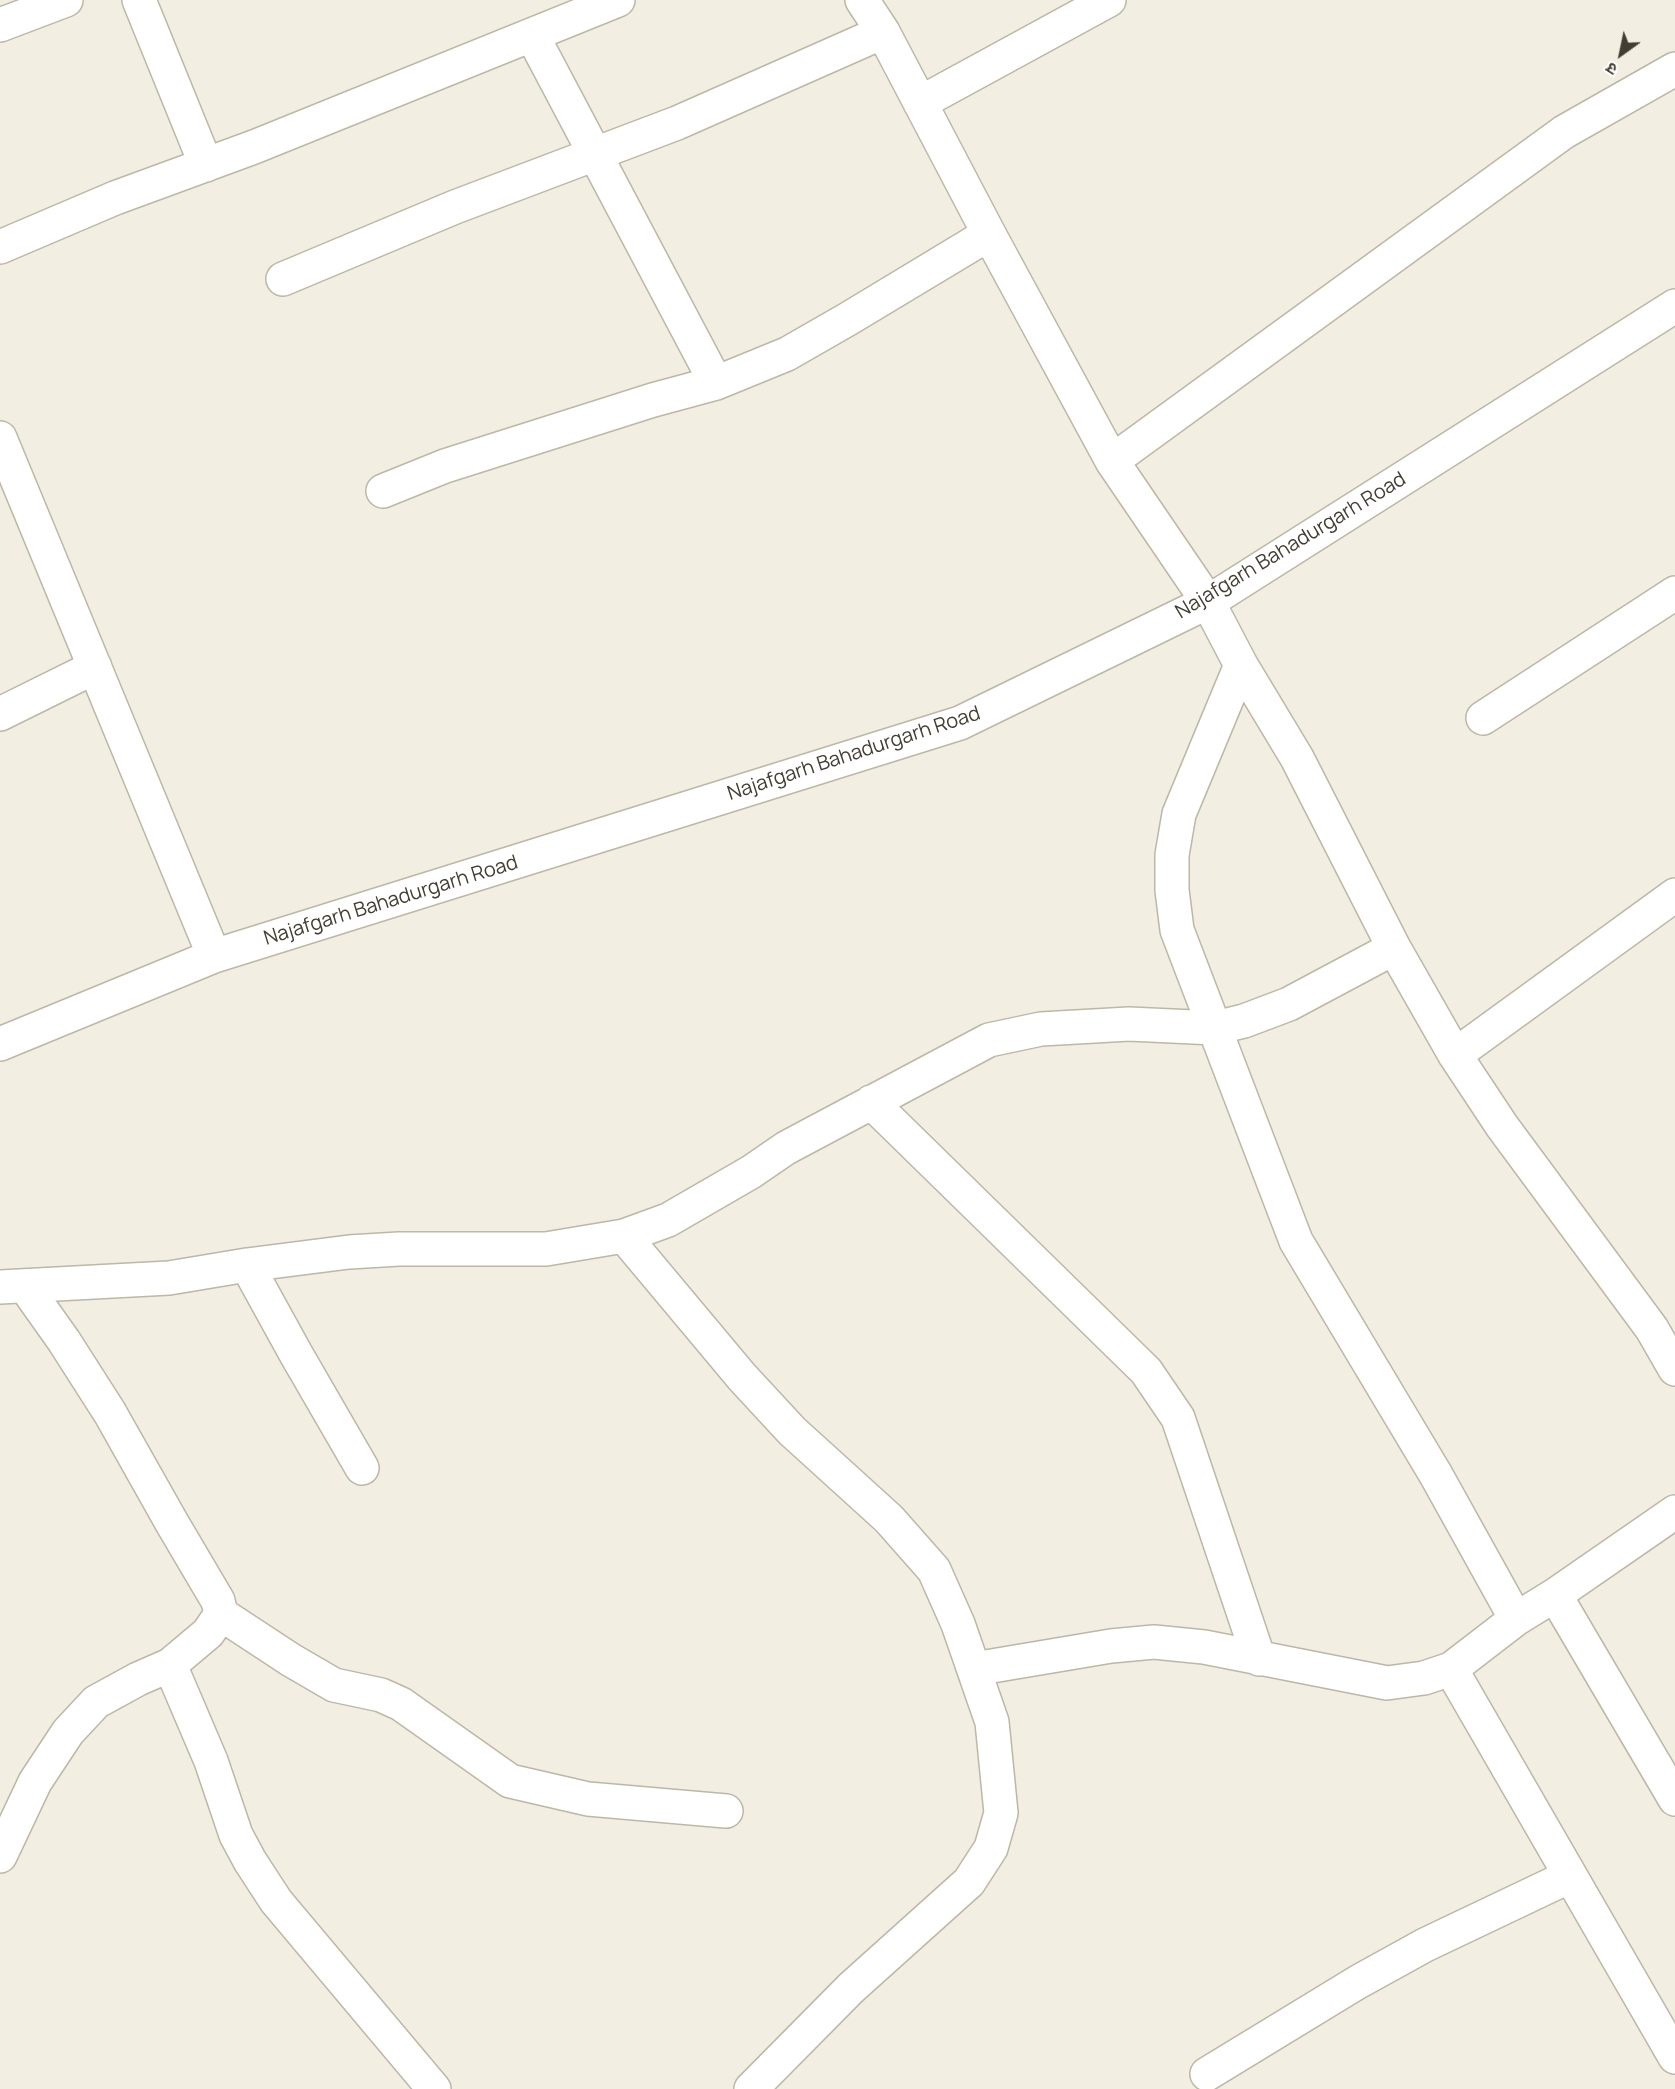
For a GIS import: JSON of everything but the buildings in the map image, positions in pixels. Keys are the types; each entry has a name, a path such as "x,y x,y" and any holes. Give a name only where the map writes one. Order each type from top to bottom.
{"street":[{"path":"0,25 66,0"},
{"path":"139,0 206,165"},
{"path":"0,247 115,198 206,165 618,0"},
{"path":"862,0 883,32 1112,461 1208,602 1241,665 1297,758 1394,948 1455,1055 1502,1126 1652,1329 1675,1369"},
{"path":"920,103 1109,0"},
{"path":"283,279 406,226 677,123 883,32"},
{"path":"532,34 716,383"},
{"path":"1112,461 1564,132 1675,69"},
{"path":"383,491 445,466 653,400 716,383 787,354 848,320 989,234"},
{"name":"Najafgarh Bahadurgarh Road","path":"0,1044 214,956 960,723 1208,602 1675,306"},
{"path":"4,457 95,667 214,956"},
{"path":"1483,718 1675,593"},
{"path":"1241,665 1179,814 1172,855 1172,890 1177,930 1296,1241 1436,1475 1516,1619"},
{"path":"0,714 95,667"},
{"path":"1455,1055 1675,895"},
{"path":"13,1287 169,1278 247,1264 349,1252 546,1249 624,1236 668,1220 752,1172 786,1148 988,1040 1041,1029 1129,1024 1215,1028 1244,1021 1289,1004 1394,948"},
{"path":"871,1102 1146,1371 1178,1418 1259,1659"},
{"path":"624,1236 742,1377 792,1431 890,1519 934,1570 958,1624 992,1722 1001,1813 991,1848 969,1882 851,1988 764,2073 751,2089"},
{"path":"247,1264 362,1468"},
{"path":"13,1287 64,1341 110,1413 218,1601 221,1614 334,1685 381,1695 401,1704 510,1781 588,1798 726,1811"},
{"path":"974,1669 1111,1646 1154,1642 1204,1647 1387,1683 1424,1678 1451,1669 1516,1619 1555,1595 1675,1512"},
{"path":"1555,1595 1675,1799"},
{"path":"0,1856 35,1782 68,1732 96,1702 170,1665 208,1633 221,1614"},
{"path":"170,1665 211,1761 236,1835 250,1861 276,1900 434,2089"},
{"path":"1451,1669 1675,2057"},
{"path":"1206,2074 1358,1982 1425,1945 1570,1876"}]}
